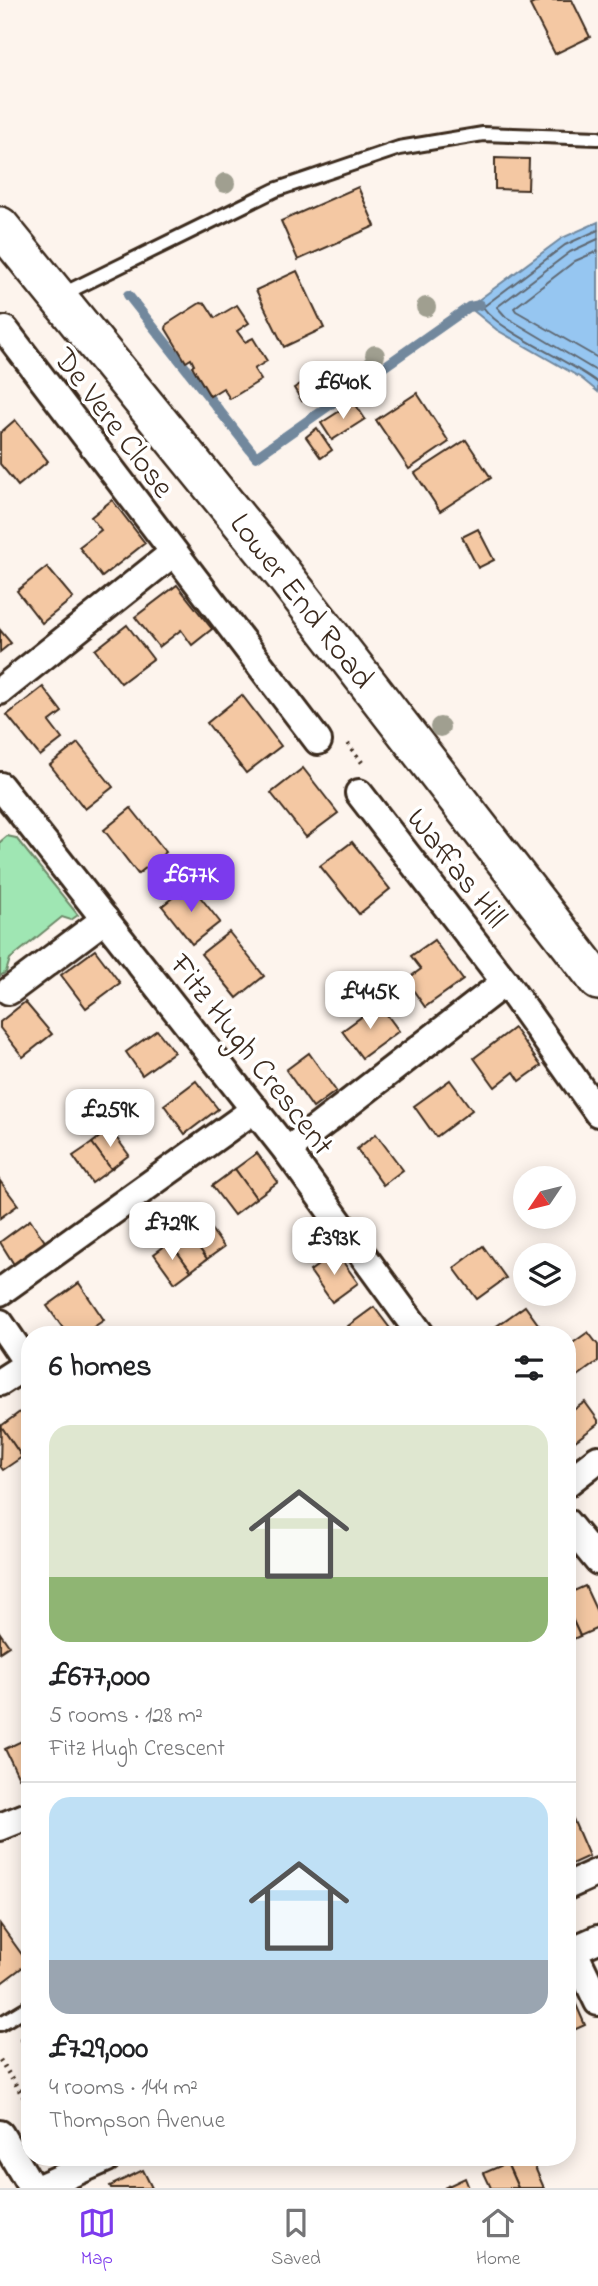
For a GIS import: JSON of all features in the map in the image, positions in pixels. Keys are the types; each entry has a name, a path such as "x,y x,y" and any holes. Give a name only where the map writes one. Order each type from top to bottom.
{"street":[{"name":"Lower End Road","path":"0,226 283,574 598,981"},
{"name":"De Vere Close","path":"5,330 318,741"},
{"path":"0,691 173,553"},
{"name":"Waffas Hill","path":"359,793 505,982 598,1113"},
{"name":"Fitz Hugh Crescent","path":"5,802 105,919 255,1109 414,1326"},
{"path":"9,991 105,919"},
{"path":"287,1151 505,982"},
{"path":"0,1292 255,1109"},
{"path":"0,1323 21,1353"},
{"path":"0,1382 21,1370"},
{"path":"576,1476 598,1459"},
{"path":"576,1534 598,1561"},
{"path":"576,1882 598,1872"},
{"path":"576,1949 598,1939"},
{"path":"576,1963 598,2002"},
{"path":"0,2134 32,2188"},
{"path":"39,2188 89,2166"}],"lane":[{"path":"59,296 275,190 399,148 484,134 598,138"},
{"path":"0,2024 21,2011"}],"path":[{"path":"0,2060 21,2093"}],"green space":[{"path":"7,836 16,838 78,915 71,920 62,917 10,959 6,972 0,976 0,842"}],"water":[{"path":"598,222 598,392 581,378 497,330 469,307 562,238"}],"building":[{"path":"541,0 572,0 590,37 555,54 530,5"},
{"path":"495,158 529,159 528,190 495,189"},
{"path":"358,187 375,226 298,260 281,221"},
{"path":"297,271 324,328 284,347 256,290"},
{"path":"200,303 206,304 215,318 237,305 249,323 237,331 245,342 253,338 267,361 254,369 261,380 230,399 223,388 210,396 192,366 194,365 191,359 186,362 166,329 167,324"},
{"path":"307,380 315,393 302,401 294,388"},
{"path":"417,393 449,442 409,469 376,420"},
{"path":"354,402 365,419 332,440 321,423"},
{"path":"15,420 48,461 18,486 0,464 0,433"},
{"path":"317,428 332,450 321,458 306,437"},
{"path":"466,440 491,478 440,511 415,473"},
{"path":"112,500 145,543 102,577 79,547 101,530 91,517"},
{"path":"478,529 494,560 478,568 462,537"},
{"path":"47,567 73,598 42,623 17,591"},
{"path":"177,585 212,629 192,645 181,630 159,647 135,617"},
{"path":"127,625 153,659 121,683 95,650"},
{"path":"0,630 11,643 0,652"},
{"path":"43,687 62,712 49,722 62,739 40,756 7,715"},
{"path":"242,695 281,746 246,773 207,723"},
{"path":"78,743 113,787 85,809 50,765"},
{"path":"303,768 338,813 306,837 271,793"},
{"path":"131,808 166,852 138,874 104,830"},
{"path":"352,842 390,889 359,914 320,866"},
{"path":"190,884 220,922 192,944 162,906"},
{"path":"229,932 264,976 237,998 201,954"},
{"path":"434,940 463,980 425,1007 406,980 421,969 411,956"},
{"path":"95,950 120,983 86,1008 61,975"},
{"path":"25,1002 52,1034 23,1057 0,1028 0,1022"},
{"path":"379,1004 399,1031 362,1058 342,1031"},
{"path":"514,1028 541,1066 520,1081 514,1072 495,1087 474,1058"},
{"path":"157,1030 174,1052 142,1075 126,1052"},
{"path":"309,1053 336,1091 313,1108 286,1070"},
{"path":"450,1080 472,1110 436,1137 414,1106"},
{"path":"196,1081 218,1109 185,1134 164,1105"},
{"path":"110,1129 129,1155 111,1169 92,1143"},
{"path":"376,1134 403,1170 383,1185 357,1149"},
{"path":"92,1143 111,1169 92,1183 73,1156"},
{"path":"257,1153 278,1182 256,1198 235,1169"},
{"path":"235,1169 256,1198 234,1215 212,1186"},
{"path":"0,1181 18,1205 0,1218"},
{"path":"203,1218 224,1247 207,1259 186,1230"},
{"path":"30,1220 46,1243 15,1266 0,1242"},
{"path":"186,1230 207,1259 191,1271 170,1242"},
{"path":"170,1242 191,1271 175,1283 154,1254"},
{"path":"483,1246 506,1278 477,1299 454,1268"},
{"path":"336,1252 358,1283 332,1302 310,1271"},
{"path":"79,1283 104,1320 95,1326 61,1326 47,1306"},
{"path":"525,1306 539,1326 497,1326"},
{"path":"374,1307 388,1326 348,1326"},
{"path":"588,1332 598,1345 598,1361 576,1377 576,1341"},
{"path":"585,1402 598,1424 576,1440 576,1408"},
{"path":"21,1413 21,1456 1,1426"},
{"path":"1,1426 21,1458 3,1470 0,1466"},
{"path":"585,1586 598,1614 598,1628 580,1636 576,1627 576,1590"},
{"path":"0,1633 9,1646 0,1652"},
{"path":"21,1741 21,1777 19,1778 5,1749"},
{"path":"576,1826 589,1856 576,1862"},
{"path":"0,1924 21,1953 21,1968 0,1984"},
{"path":"576,2004 585,2025 576,2029"},
{"path":"500,2166 508,2166 518,2188 491,2188 484,2173"},
{"path":"508,2166 534,2166 544,2188 518,2188"},
{"path":"143,2170 152,2188 111,2188 110,2186"},
{"path":"465,2178 469,2188 444,2188"}],"waterway":[{"path":"128,295 256,457 469,307 480,305"}]}
